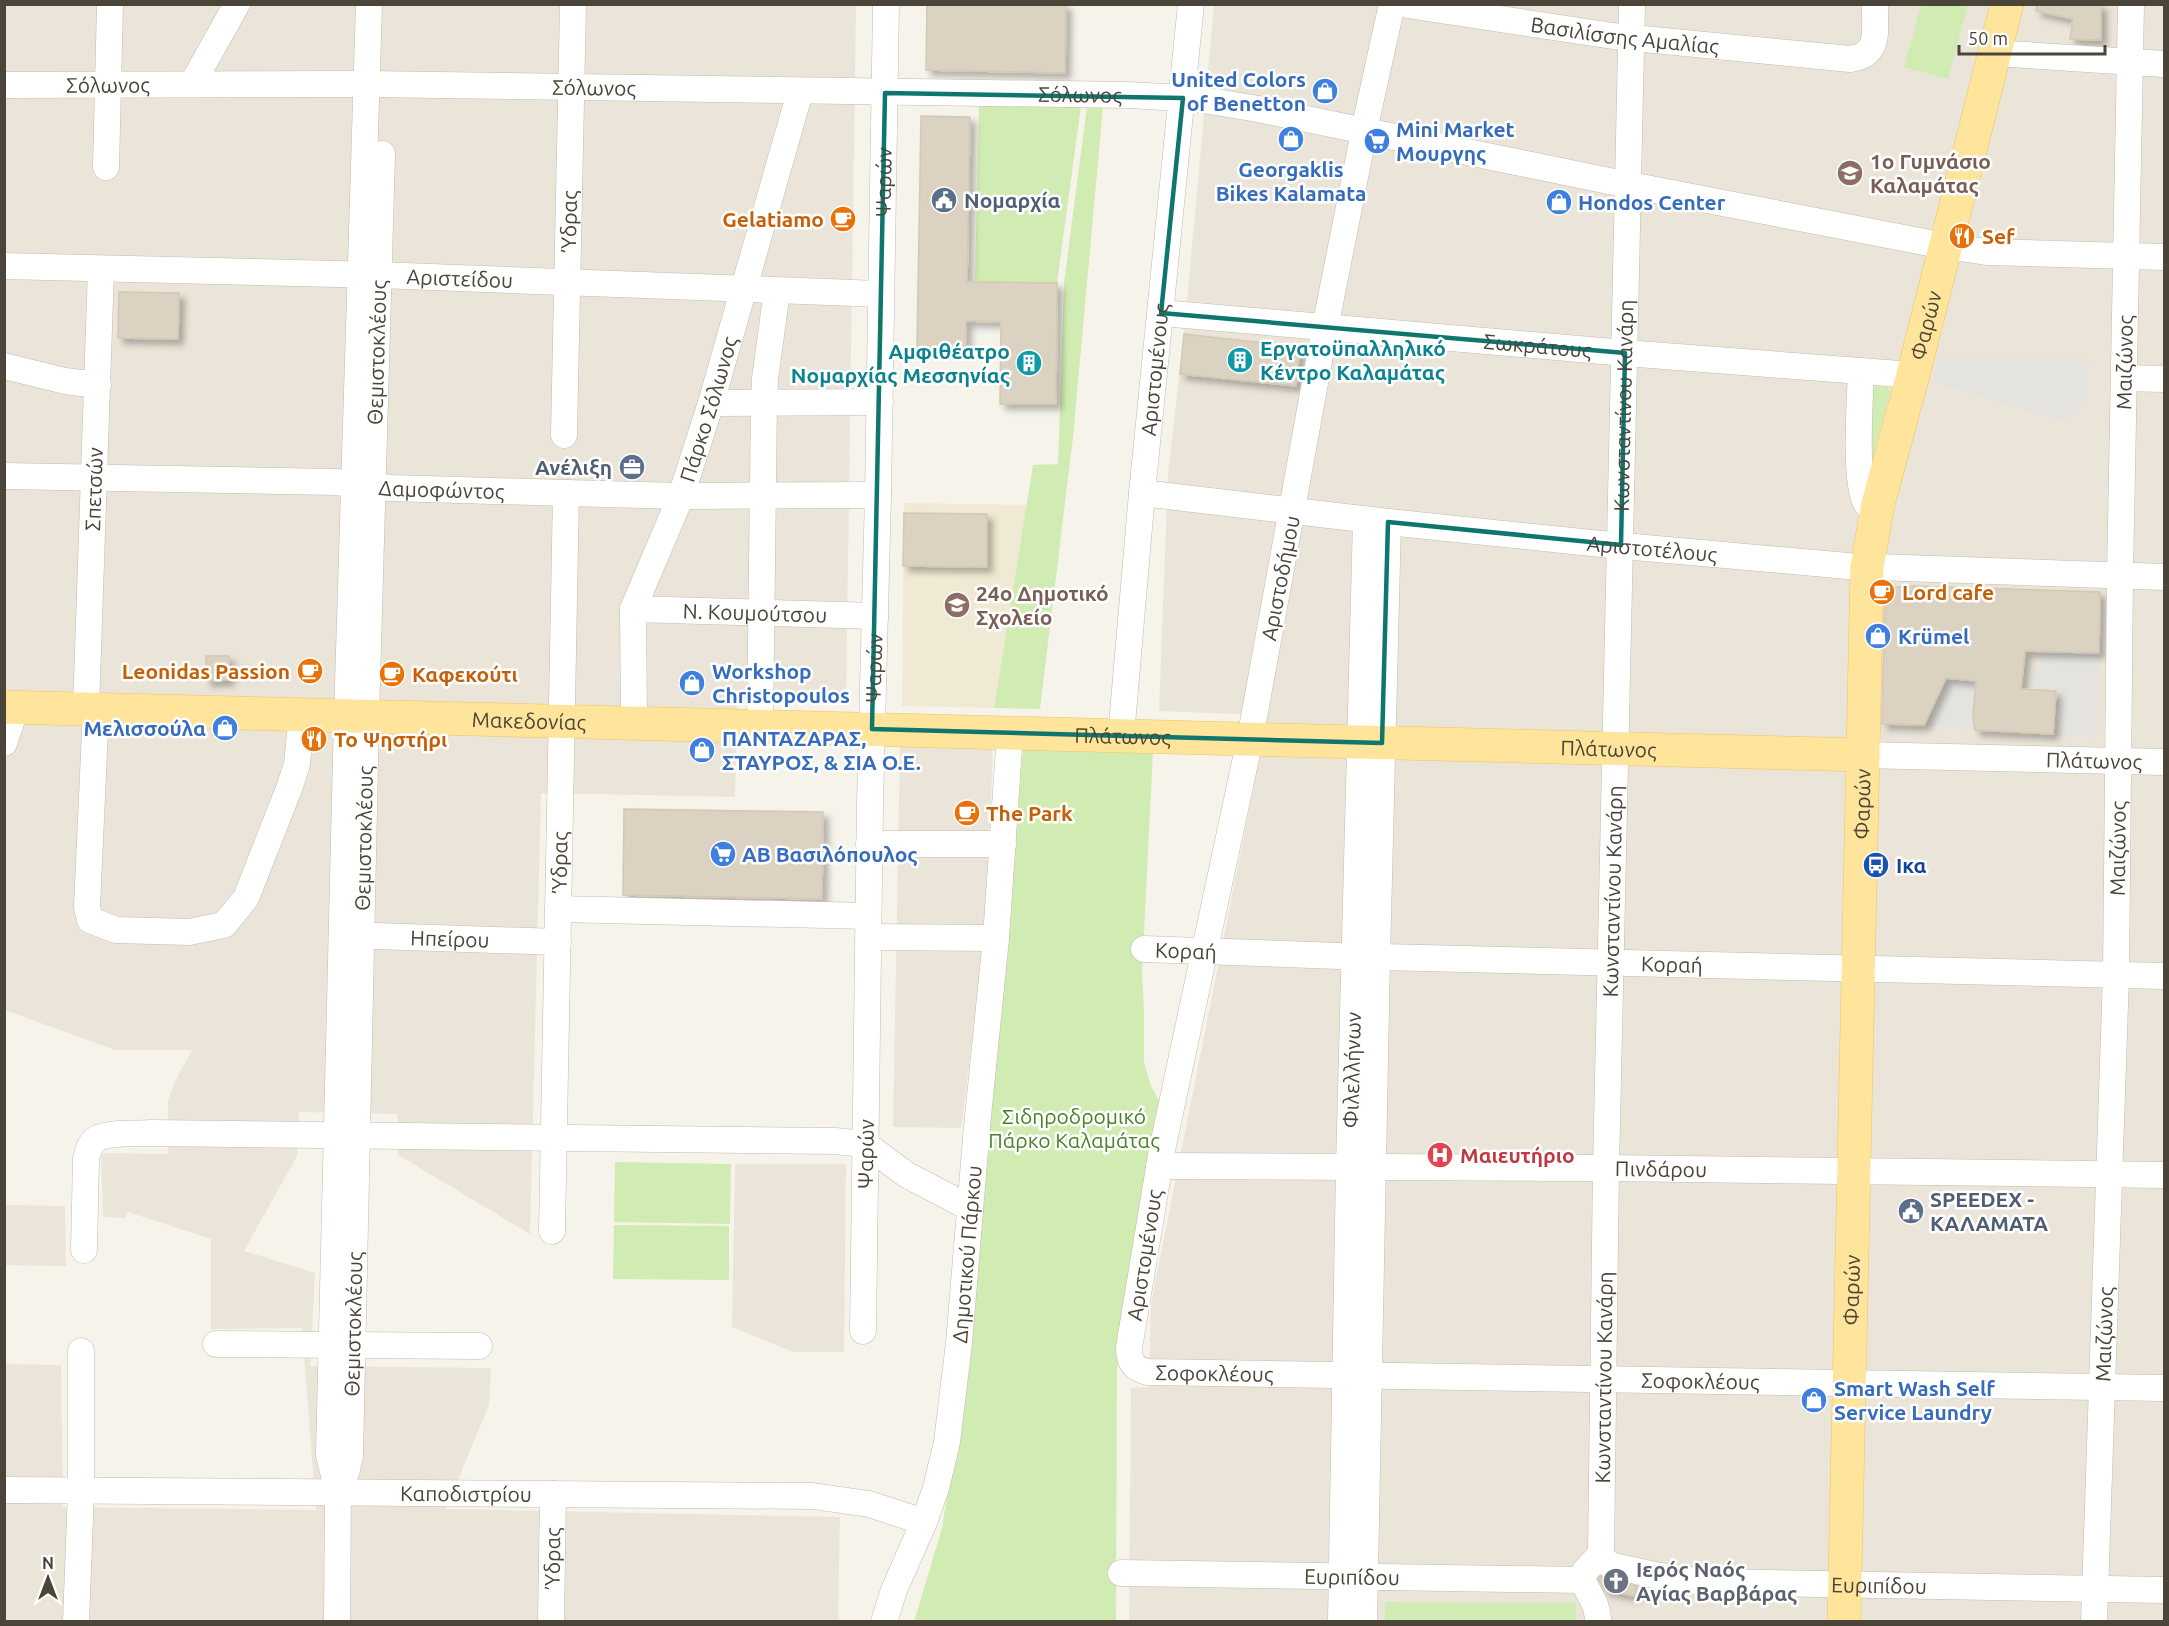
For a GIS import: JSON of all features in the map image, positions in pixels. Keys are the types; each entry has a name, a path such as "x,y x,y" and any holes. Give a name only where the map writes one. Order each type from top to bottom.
{"main road":[{"name":"Φαρών","path":"1844,1622 1867,567 1876,514 2007,4"},
{"name":"Μακεδονίας","path":"10,707 1053,734"},
{"name":"Πλάτωνος","path":"1053,734 1863,755"}],"street":[{"path":"106,167 110,4"},
{"path":"192,84 237,4"},
{"name":"Θεμιστοκλέους","path":"337,1622 338,1492 350,1455 342,1345 375,84 369,4"},
{"name":"Θεμιστοκλέους","path":"375,84 386,4"},
{"name":"Ύδρας","path":"564,435 573,4"},
{"name":"Ψαρών","path":"863,1331 869,844 878,495 886,4"},
{"name":"Αριστομένους","path":"1121,736 1142,493 1191,4"},
{"name":"Αριστοδήμου","path":"1161,1158 1250,739 1325,328 1364,130 1392,4"},
{"name":"Βασιλίσσης Αμαλίας","path":"1401,4 1631,38 1850,59 1863,58 1870,51 1874,40 1875,4"},
{"name":"Κωνσταντίνου Κανάρη","path":"1601,1554 1606,1168 1632,4"},
{"name":"Μαιζώνος","path":"2094,1622 2116,975 2120,575 2131,4"},
{"path":"1994,52 2164,64"},
{"name":"Σόλωνος","path":"4,85 375,84 1129,95 1183,98 1224,103 1364,130 1473,154 1945,246 1987,252 2164,257"},
{"name":"Πάρκο Σόλωνος","path":"634,723 633,609 681,496 711,403 800,92"},
{"name":"Αριστείδου","path":"4,266 370,274 880,294"},
{"name":"Σπετσών","path":"101,269 94,477 87,907 90,920 116,930 189,932 224,925 246,898 290,786 297,764 302,715"},
{"path":"760,726 764,402 777,291"},
{"name":"Σωκράτους","path":"1161,313 1913,375"},
{"path":"4,366 65,381 98,385"},
{"path":"1861,371 1862,486 1866,503 1876,514"},
{"path":"2124,378 2164,379"},
{"path":"711,403 879,402"},
{"name":"Δαμοφώντος","path":"4,476 335,482 363,485 681,496 878,495"},
{"name":"Ύδρας","path":"552,1231 566,493"},
{"name":"Αριστοτέλους","path":"1142,493 1377,521 1867,567 2164,576"},
{"name":"Φιλελλήνων","path":"1341,1622 1353,1576 1377,521"},
{"name":"Ν. Κουμούτσου","path":"633,609 875,615"},
{"path":"4,743 10,707"},
{"name":"Δημοτικού Πάρκου","path":"924,1522 941,1471 947,1442 959,1342 996,938 1010,733"},
{"name":"Πλάτωνος","path":"1863,755 2164,762"},
{"path":"869,844 1003,844"},
{"path":"558,909 868,926 996,938"},
{"name":"Ηπείρου","path":"352,936 558,942"},
{"name":"Κοραή","path":"1144,949 1366,957 2164,976"},
{"path":"84,1250 86,1159 89,1147 97,1139 108,1136 152,1133 835,1141 866,1146 907,1175 970,1208"},
{"name":"Αριστομένους","path":"1130,1361 1129,1348 1161,1158"},
{"name":"Πινδάρου","path":"1161,1158 1361,1167 2164,1175"},
{"path":"216,1344 480,1346"},
{"path":"76,1622 81,1490 81,1351"},
{"name":"Σοφοκλέους","path":"1130,1361 1138,1369 1148,1372 2164,1388"},
{"name":"Καποδιστρίου","path":"4,1490 813,1496 869,1504 924,1522"},
{"name":"Ύδρας","path":"551,1622 553,1494"},
{"path":"884,1622 894,1590 924,1522"},
{"path":"1598,1622 1596,1604 1582,1580 1585,1571 1601,1554"},
{"name":"Ευριπίδου","path":"1601,1554 1606,1563 1613,1566 1704,1582 2164,1590"},
{"name":"Ευριπίδου","path":"1121,1573 1582,1580"},
{"name":"Φιλελλήνων","path":"1353,1576 1364,1622"}],"highlighted area":[{"path":"885,93 1183,98 1161,313 1625,353 1621,545 1388,522 1382,743 872,729"}],"shaded area":[{"path":"5,5 856,5 846,704 737,701 735,797 541,793 530,1234 398,1155 397,1114 299,1112 297,1156 244,1251 315,1273 310,1366 491,1368 489,1405 446,1509 840,1517 838,1621 5,1622 5,1364 61,1365 63,1507 316,1510 302,1328 211,1329 211,1239 128,1212 125,1218 103,1217 101,1153 168,1154 168,1101 175,1081 192,1050 115,1050 5,1010"},
{"path":"1214,5 2164,5 2164,1621 1129,1622 1131,1388 1149,1387 1151,1303 1268,715 1159,711 1168,473 1184,334"},
{"path":"1937,358 2089,359 2087,399 2067,423 1935,383"},
{"name":"24ο Δημοτικό Σχολείο","path":"904,503 1027,505 994,708 902,706"},
{"path":"2042,652 2099,653 2097,737 2053,734 2056,692 2031,687 2032,672 2040,672"},
{"path":"1959,676 1976,677 1973,716 1975,730 1924,725 1948,678 1957,679"},
{"path":"900,746 993,747 986,931 961,1128 893,1127"},
{"path":"735,1164 846,1164 844,1352 793,1352 732,1327"},
{"path":"5,1205 65,1206 66,1266 5,1265"}],"green space":[{"path":"1921,5 1968,5 1948,79 1904,67"},
{"path":"979,105 1081,106 1057,283 975,282"},
{"path":"1087,106 1103,107 1073,437 1040,709 994,708 1033,465 1058,464 1064,283"},
{"path":"1873,386 1888,387 1890,392 1872,459 1869,459"},
{"name":"Σιδηροδρομικό Πάρκο Καλαμάτας","path":"1023,748 1153,751 1142,974 1144,1062 1151,1086 1167,1115 1117,1370 1116,1621 914,1622 942,1528 958,1430 1007,939"},
{"path":"615,1162 731,1164 730,1224 614,1222"},
{"path":"614,1225 729,1226 729,1280 613,1279"},
{"path":"1385,1602 1576,1603 1576,1621 1385,1621"}],"building":[{"path":"927,4 1066,4 1065,73 926,70"},
{"path":"2037,4 2101,4 2101,40 2070,39 2073,19 2036,11"},
{"name":"Νομαρχία","path":"921,116 970,117 967,282 1057,283 1056,404 1000,404 1001,322 966,321 966,349 917,348"},
{"path":"119,292 179,293 178,339 118,338"},
{"name":"Εργατοϋπαλληλικό Κέντρο Καλαμάτας","path":"1184,334 1300,347 1296,386 1180,374"},
{"path":"904,513 987,514 987,567 903,566"},
{"path":"1915,586 2100,592 2099,653 2025,651 2021,689 2056,691 2053,734 1975,730 1973,716 1976,681 1946,678 1924,725 1882,724 1885,588"},
{"path":"206,656 229,656 229,680 206,681"},
{"name":"ΑΒ Βασιλόπουλος","path":"624,809 823,812 822,899 623,895"},
{"path":"1600,1576 1610,1581 1637,1586 1635,1596 1605,1590 1598,1579"}],"place":[{"name":"United Colors of Benetton","path":"1325,91"},
{"name":"Georgaklis Bikes Kalamata","path":"1291,139"},
{"name":"Mini Market Μουργης","path":"1377,141"},
{"name":"1ο Γυμνάσιο Καλαμάτας","path":"1850,173"},
{"name":"Νομαρχία","path":"944,200"},
{"name":"Hondos Center","path":"1559,202"},
{"name":"Gelatiamo","path":"843,219"},
{"name":"Sef","path":"1962,236"},
{"name":"Εργατοϋπαλληλικό Κέντρο Καλαμάτας","path":"1240,360"},
{"name":"Αμφιθέατρο Νομαρχίας Μεσσηνίας","path":"1029,363"},
{"name":"Ανέλιξη","path":"632,467"},
{"name":"Lord cafe","path":"1882,592"},
{"name":"24ο Δημοτικό Σχολείο","path":"957,605"},
{"name":"Krümel","path":"1878,636"},
{"name":"Leonidas Passion","path":"310,671"},
{"name":"Καφεκούτι","path":"392,674"},
{"name":"Workshop Christopoulos","path":"692,683"},
{"name":"Μελισσούλα","path":"225,728"},
{"name":"Το Ψηστήρι","path":"314,739"},
{"name":"ΠΑΝΤΑΖΑΡΑΣ, ΣΤΑΥΡΟΣ, & ΣΙΑ Ο.Ε.","path":"702,750"},
{"name":"The Park","path":"967,813"},
{"name":"ΑΒ Βασιλόπουλος","path":"723,854"},
{"name":"Ικα","path":"1876,865"},
{"name":"Μαιευτήριο","path":"1440,1155"},
{"name":"SPEEDEX - ΚΑΛΑΜΑΤΑ","path":"1911,1211"},
{"name":"Smart Wash Self Service Laundry","path":"1814,1400"},
{"name":"Ιερός Ναός Αγίας Βαρβάρας","path":"1616,1581"}]}
